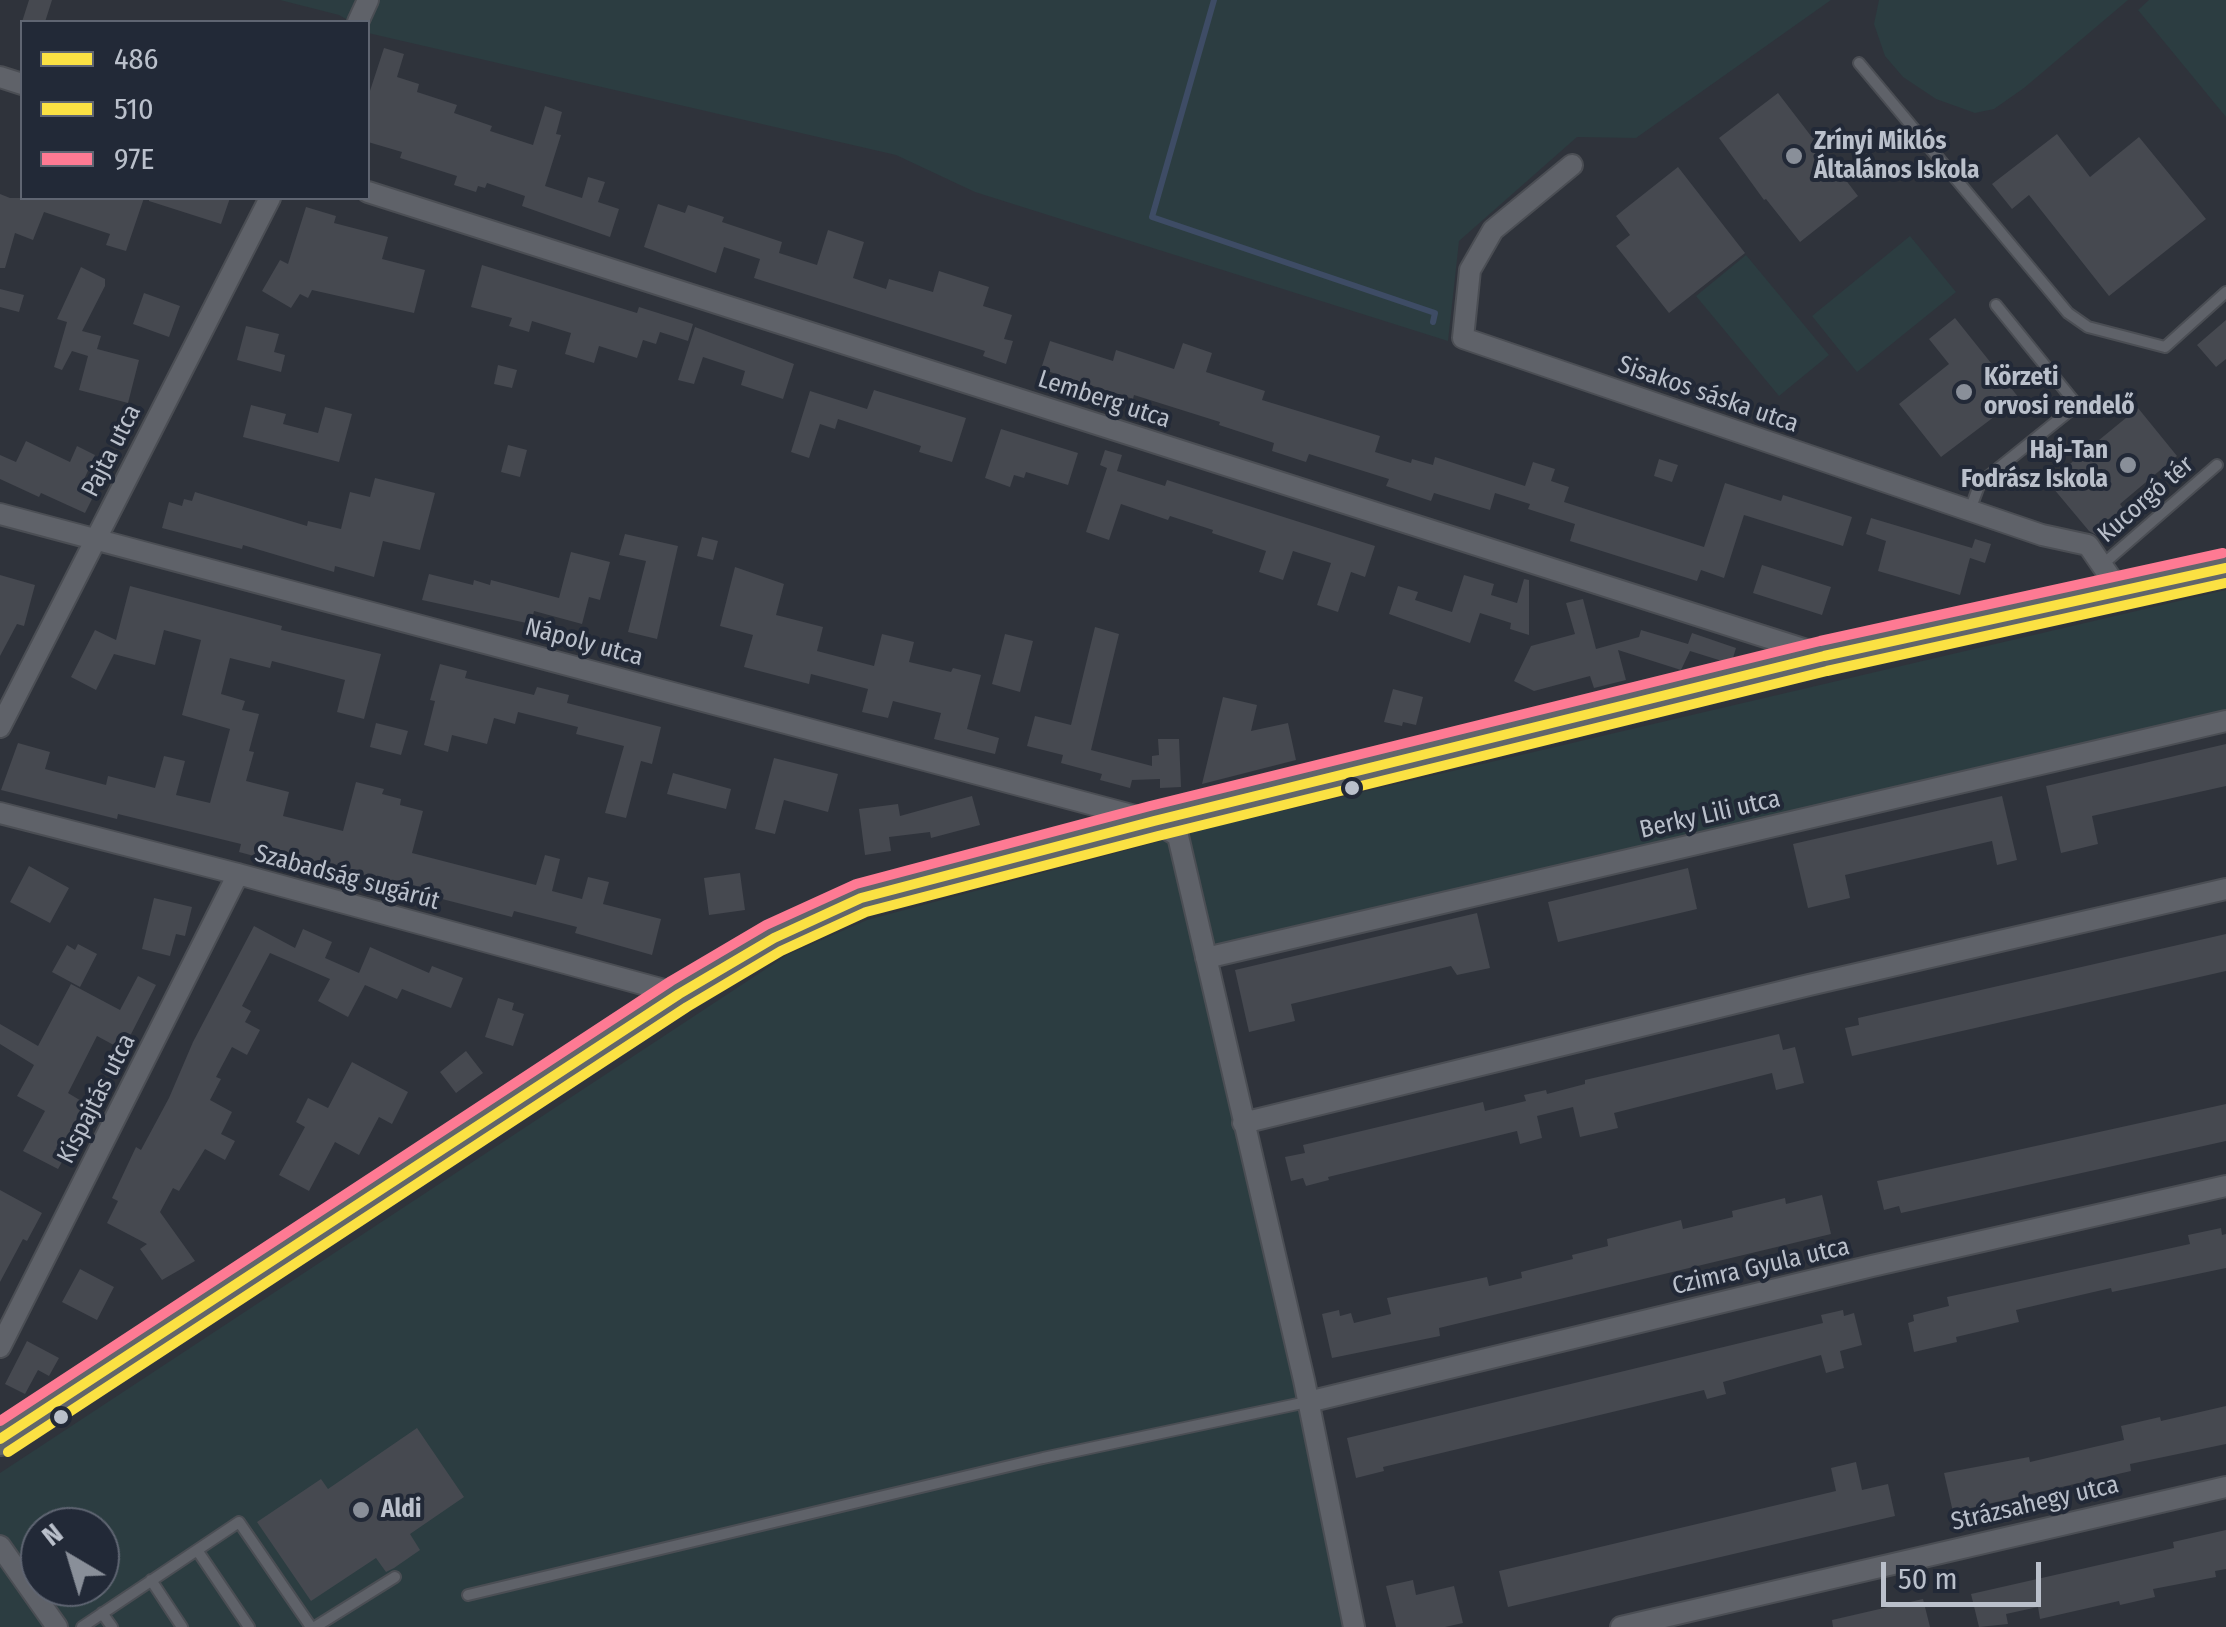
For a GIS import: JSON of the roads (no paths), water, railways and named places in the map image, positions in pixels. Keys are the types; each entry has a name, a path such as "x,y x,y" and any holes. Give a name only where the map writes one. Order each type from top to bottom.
{"main road":[{"path":"0,1439 679,994 774,938 861,898 1154,821 1824,656 2226,568"}],"street":[{"path":"0,100 11,80"},
{"name":"Sisakos sáska utca","path":"1572,165 1493,230 1470,270 1463,338 2042,535 2088,546 2121,593"},
{"name":"Lemberg utca","path":"370,193 1824,656"},
{"name":"Pajta utca","path":"0,728 269,200"},
{"name":"Nápoly utca","path":"0,514 1154,821"},
{"name":"Berky Lili utca","path":"1206,958 2226,721"},
{"name":"Szabadság sugárút","path":"0,813 679,994"},
{"path":"1154,821 1178,836 1308,1402 1354,1627"},
{"name":"Kispajtás utca","path":"0,1348 238,874"},
{"path":"1243,1123 2226,889"},
{"name":"Czimra Gyula utca","path":"1308,1402 1872,1266 2226,1186"},
{"name":"Strázsahegy utca","path":"1621,1627 2226,1486"},
{"path":"0,1546 58,1627"}],"lane":[{"path":"1860,63 2068,313 2088,327 2165,348 2222,295 2226,310"},
{"path":"1970,511 1980,482 2078,405 1996,305"},
{"name":"Kucorgó tér","path":"2102,565 2217,465"},
{"path":"468,1595 1043,1458 1308,1402"},
{"path":"82,1627 240,1522 313,1627 396,1577"},
{"path":"196,1550 249,1627"},
{"path":"151,1580 182,1627"},
{"path":"102,1613 112,1627"}],"waterway":[{"path":"1214,0 1152,217 1435,313 1433,322"}],"place":[{"name":"Zrínyi Miklós Általános Iskola","path":"1794,156"},
{"name":"Körzeti orvosi rendelő","path":"1964,392"},
{"name":"Haj-Tan Fodrász Iskola","path":"2128,465"},
{"name":"Aldi","path":"361,1510"}]}
